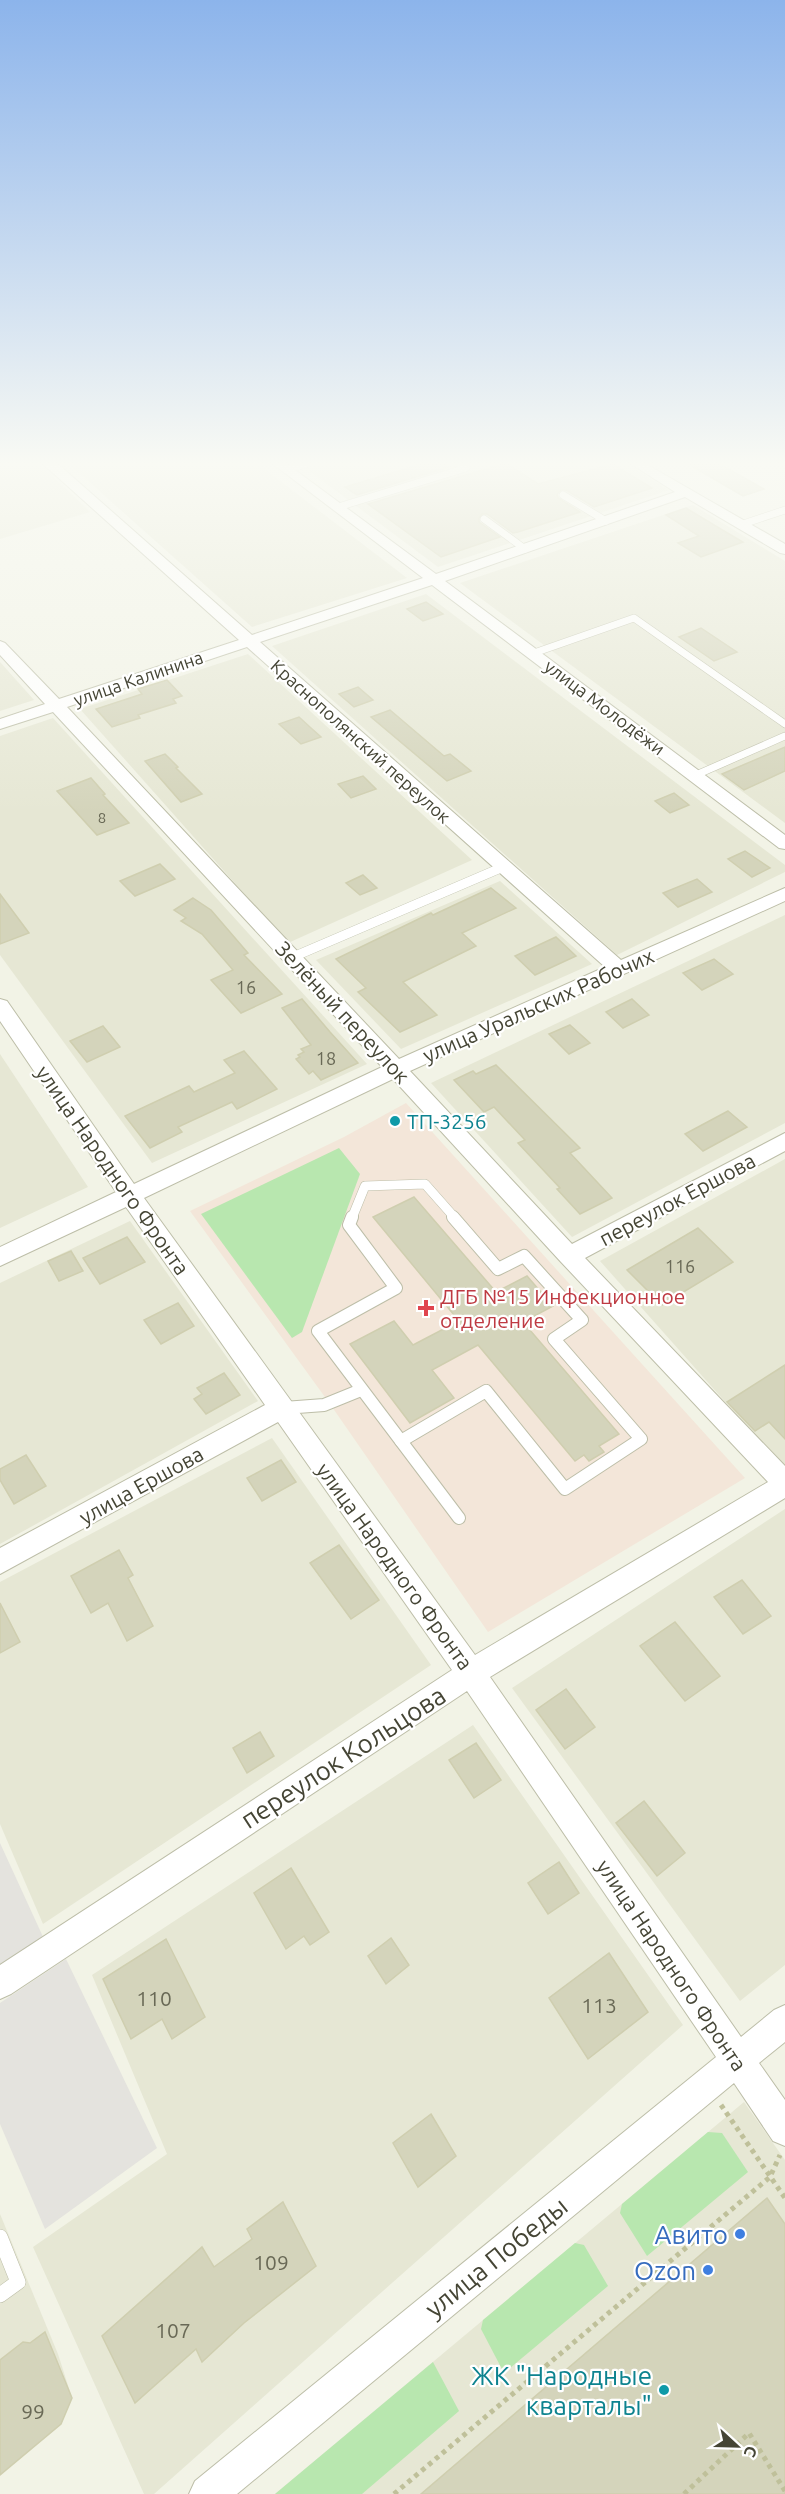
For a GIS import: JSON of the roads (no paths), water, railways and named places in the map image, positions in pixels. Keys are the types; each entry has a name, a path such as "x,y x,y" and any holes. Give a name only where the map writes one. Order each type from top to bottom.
{"street":[{"name":"Краснополянский переулок","path":"180,580 619,969"},
{"name":"улица Калинина","path":"0,724 432,580"},
{"name":"улица Молодёжи","path":"434,580 534,653 785,844"},
{"name":"Зелёный переулок","path":"0,646 293,957 569,1257 785,1484"},
{"name":"улица Уральских Рабочих","path":"0,1257 396,1069 785,894"},
{"name":"улица Народного Фронта","path":"0,1006 130,1196 471,1673 785,2129"},
{"name":"переулок Ершова","path":"569,1257 785,1142"},
{"name":"улица Ершова","path":"0,1562 281,1408"},
{"name":"переулок Кольцова","path":"0,1983 471,1673 785,1484"},
{"name":"улица Победы","path":"208,2494 785,2021"}],"lane":[{"path":"534,653 634,618 785,724"},
{"path":"696,775 785,736"},
{"path":"293,957 503,867"},
{"path":"401,1442 486,1391 565,1489 641,1439 554,1339 582,1320 524,1256 498,1269 425,1184 365,1186 349,1225 396,1288 318,1331 361,1389 401,1442 459,1518"},
{"path":"281,1408 312,1409 330,1404 361,1389"},
{"path":"0,2237 18,2282 0,2295"}],"place":[{"name":"ТП-3256","path":"395,1121"},
{"name":"ДГБ №15 Инфекционное отделение","path":"426,1308"},
{"name":"Авито","path":"740,2234"},
{"name":"Ozon","path":"708,2270"},
{"name":"ЖК \"Народные кварталы\"","path":"664,2390"}]}
